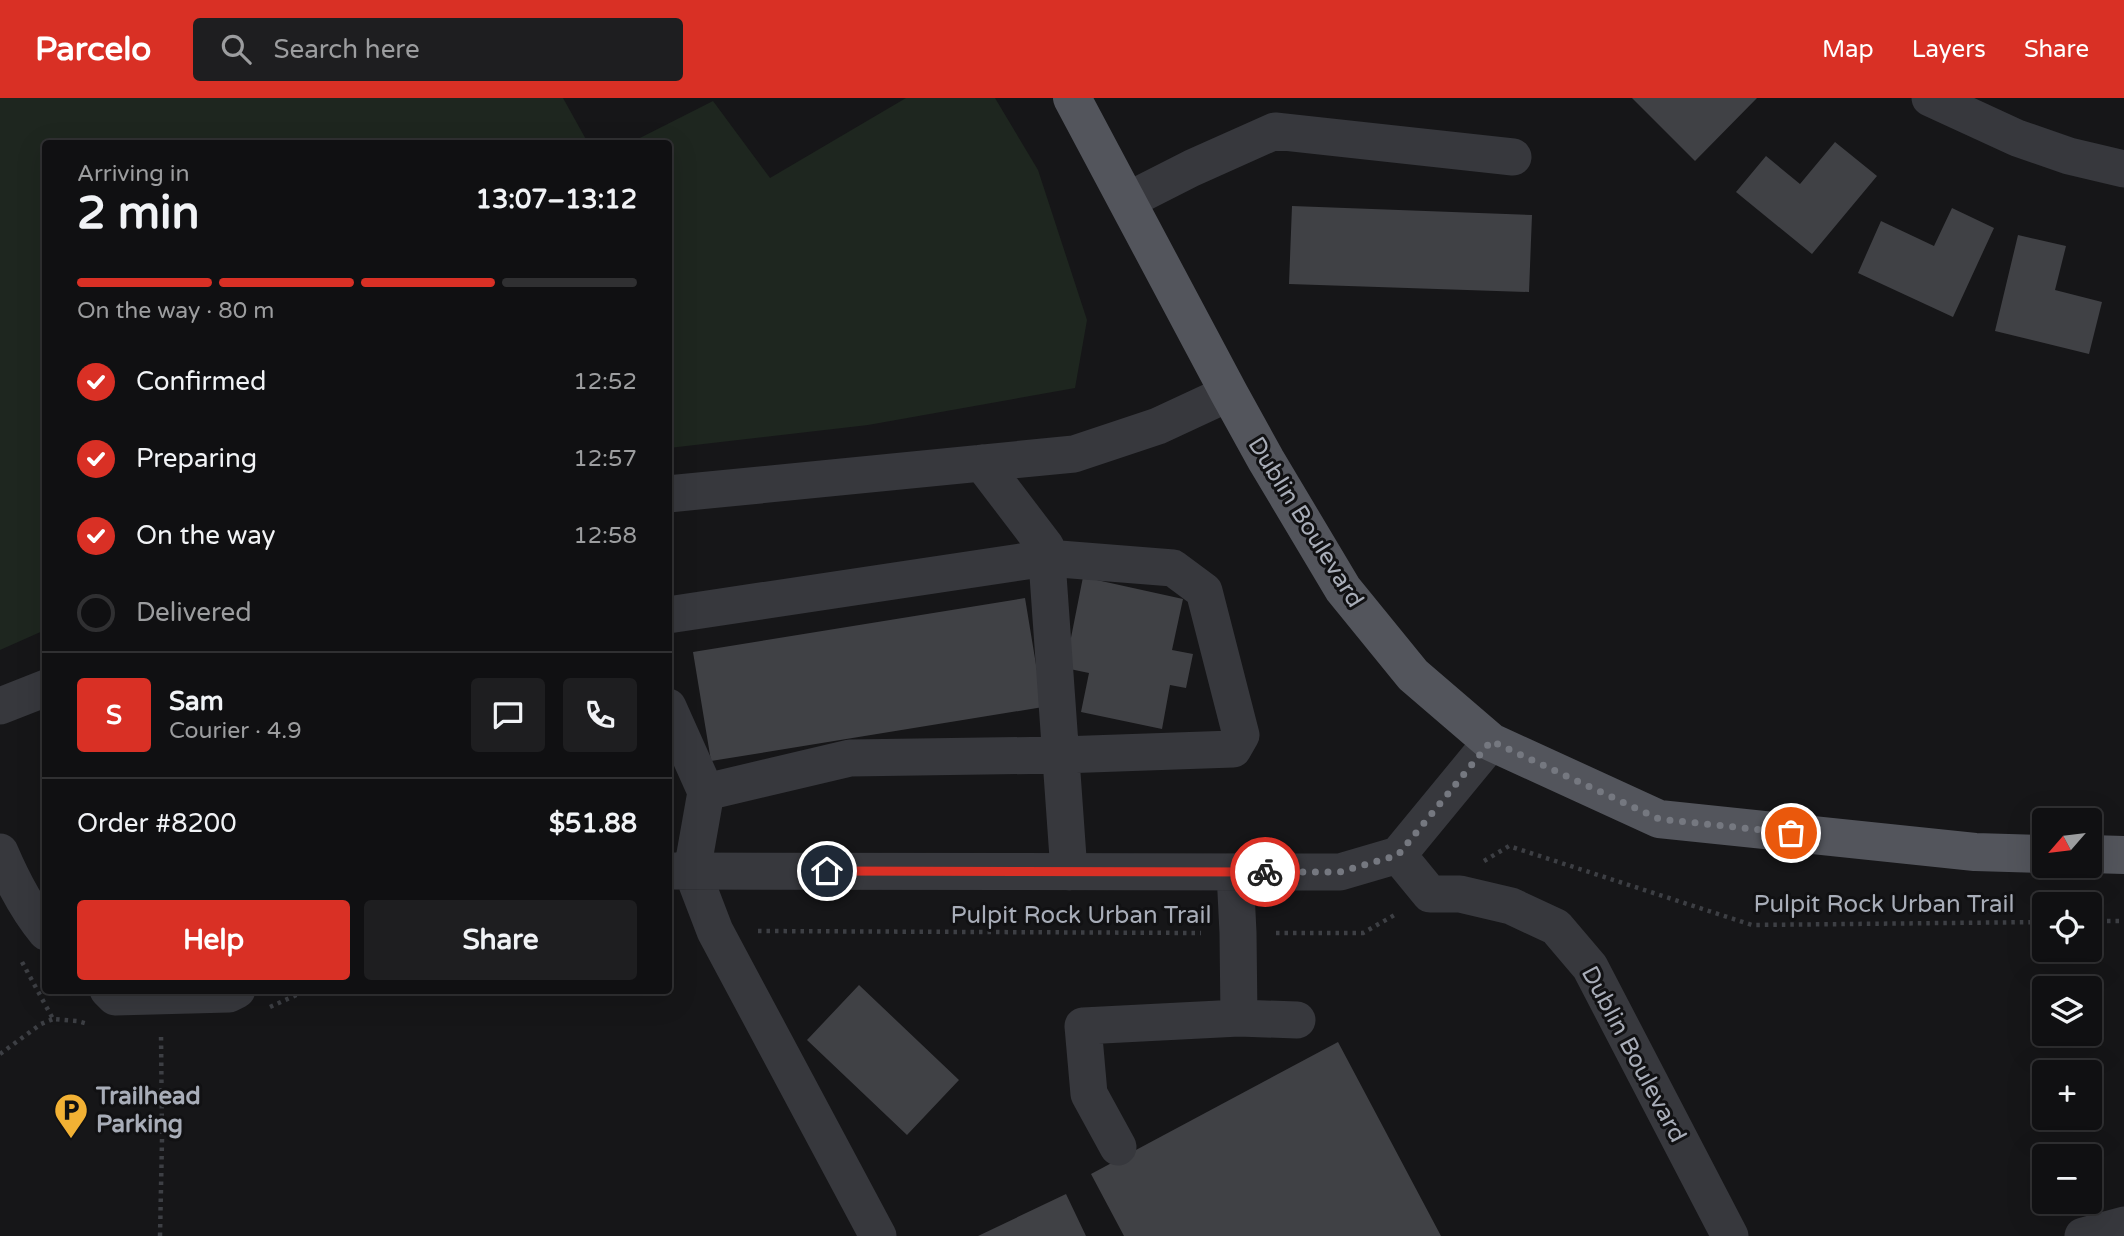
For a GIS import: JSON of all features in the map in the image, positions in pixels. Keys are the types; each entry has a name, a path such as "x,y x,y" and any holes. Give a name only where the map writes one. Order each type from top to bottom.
{"main road":[{"name":"Dublin Boulevard","path":"1072,98 1229,393 1343,589 1412,676 1491,741 1659,819 1975,852 2032,853"},
{"path":"2102,854 2124,855"}],"street":[{"path":"1930,98 2017,138 2069,156 2124,169"},
{"path":"1127,201 1275,131 1513,157"},
{"path":"672,494 1074,454 1158,426 1229,393"},
{"path":"982,463 1046,547 1069,872"},
{"path":"672,614 1047,558 1174,568 1204,591 1241,736 1233,749 850,758 706,792"},
{"path":"0,706 42,690"},
{"path":"672,716 706,792 680,871 715,931 870,1235"},
{"path":"680,871 1340,872 1398,855 1491,741"},
{"path":"0,852 23,899 42,927"},
{"path":"1398,855 1430,894"},
{"path":"1235,872 1239,1018"},
{"name":"Dublin Boulevard","path":"1430,894 1460,894 1511,906 1556,927 1590,967 1730,1236"},
{"path":"112,994 115,997 229,994"},
{"path":"1118,1147 1089,1094 1083,1026 1239,1018 1297,1020"},
{"path":"2082,1236 2124,1225"}],"path":[{"name":"Pulpit Rock Urban Trail","path":"715,931 1363,933 1509,846 1752,925 2032,922"},
{"path":"2102,921 2124,921"},
{"path":"0,1054 41,1024 53,1019"},
{"path":"160,1236 161,1032"}],"shaded area":[{"path":"0,98 563,98 586,140 42,140 42,631 0,650"},
{"path":"906,98 995,98 1038,170 1087,320 1075,388 868,425 672,448 672,140 636,140 713,101 770,178"}],"building":[{"path":"1632,98 1757,98 1695,161"},
{"path":"1835,142 1877,176 1812,254 1736,192 1766,156 1800,184"},
{"path":"1292,206 1532,215 1529,292 1289,284"},
{"path":"1952,208 1994,228 1953,317 1858,273 1881,221 1934,246"},
{"path":"2018,235 2066,246 2055,290 2102,302 2089,354 1995,331"},
{"path":"1083,577 1183,599 1172,650 1193,654 1186,688 1170,685 1162,729 1081,712 1089,673 1065,668"},
{"path":"1025,598 1043,707 711,761 693,652"},
{"path":"859,985 959,1080 907,1135 807,1040"},
{"path":"1338,1042 1441,1236 1124,1236 1091,1174"},
{"path":"1066,1194 1086,1236 978,1236"}],"way so far":[{"path":"1265,872 1340,872 1398,855 1491,741 1659,819 1791,833"}],"place":[{"name":"Trailhead Parking","path":"71,1140"}],"route":[{"path":"827,871 1265,872"}]}
